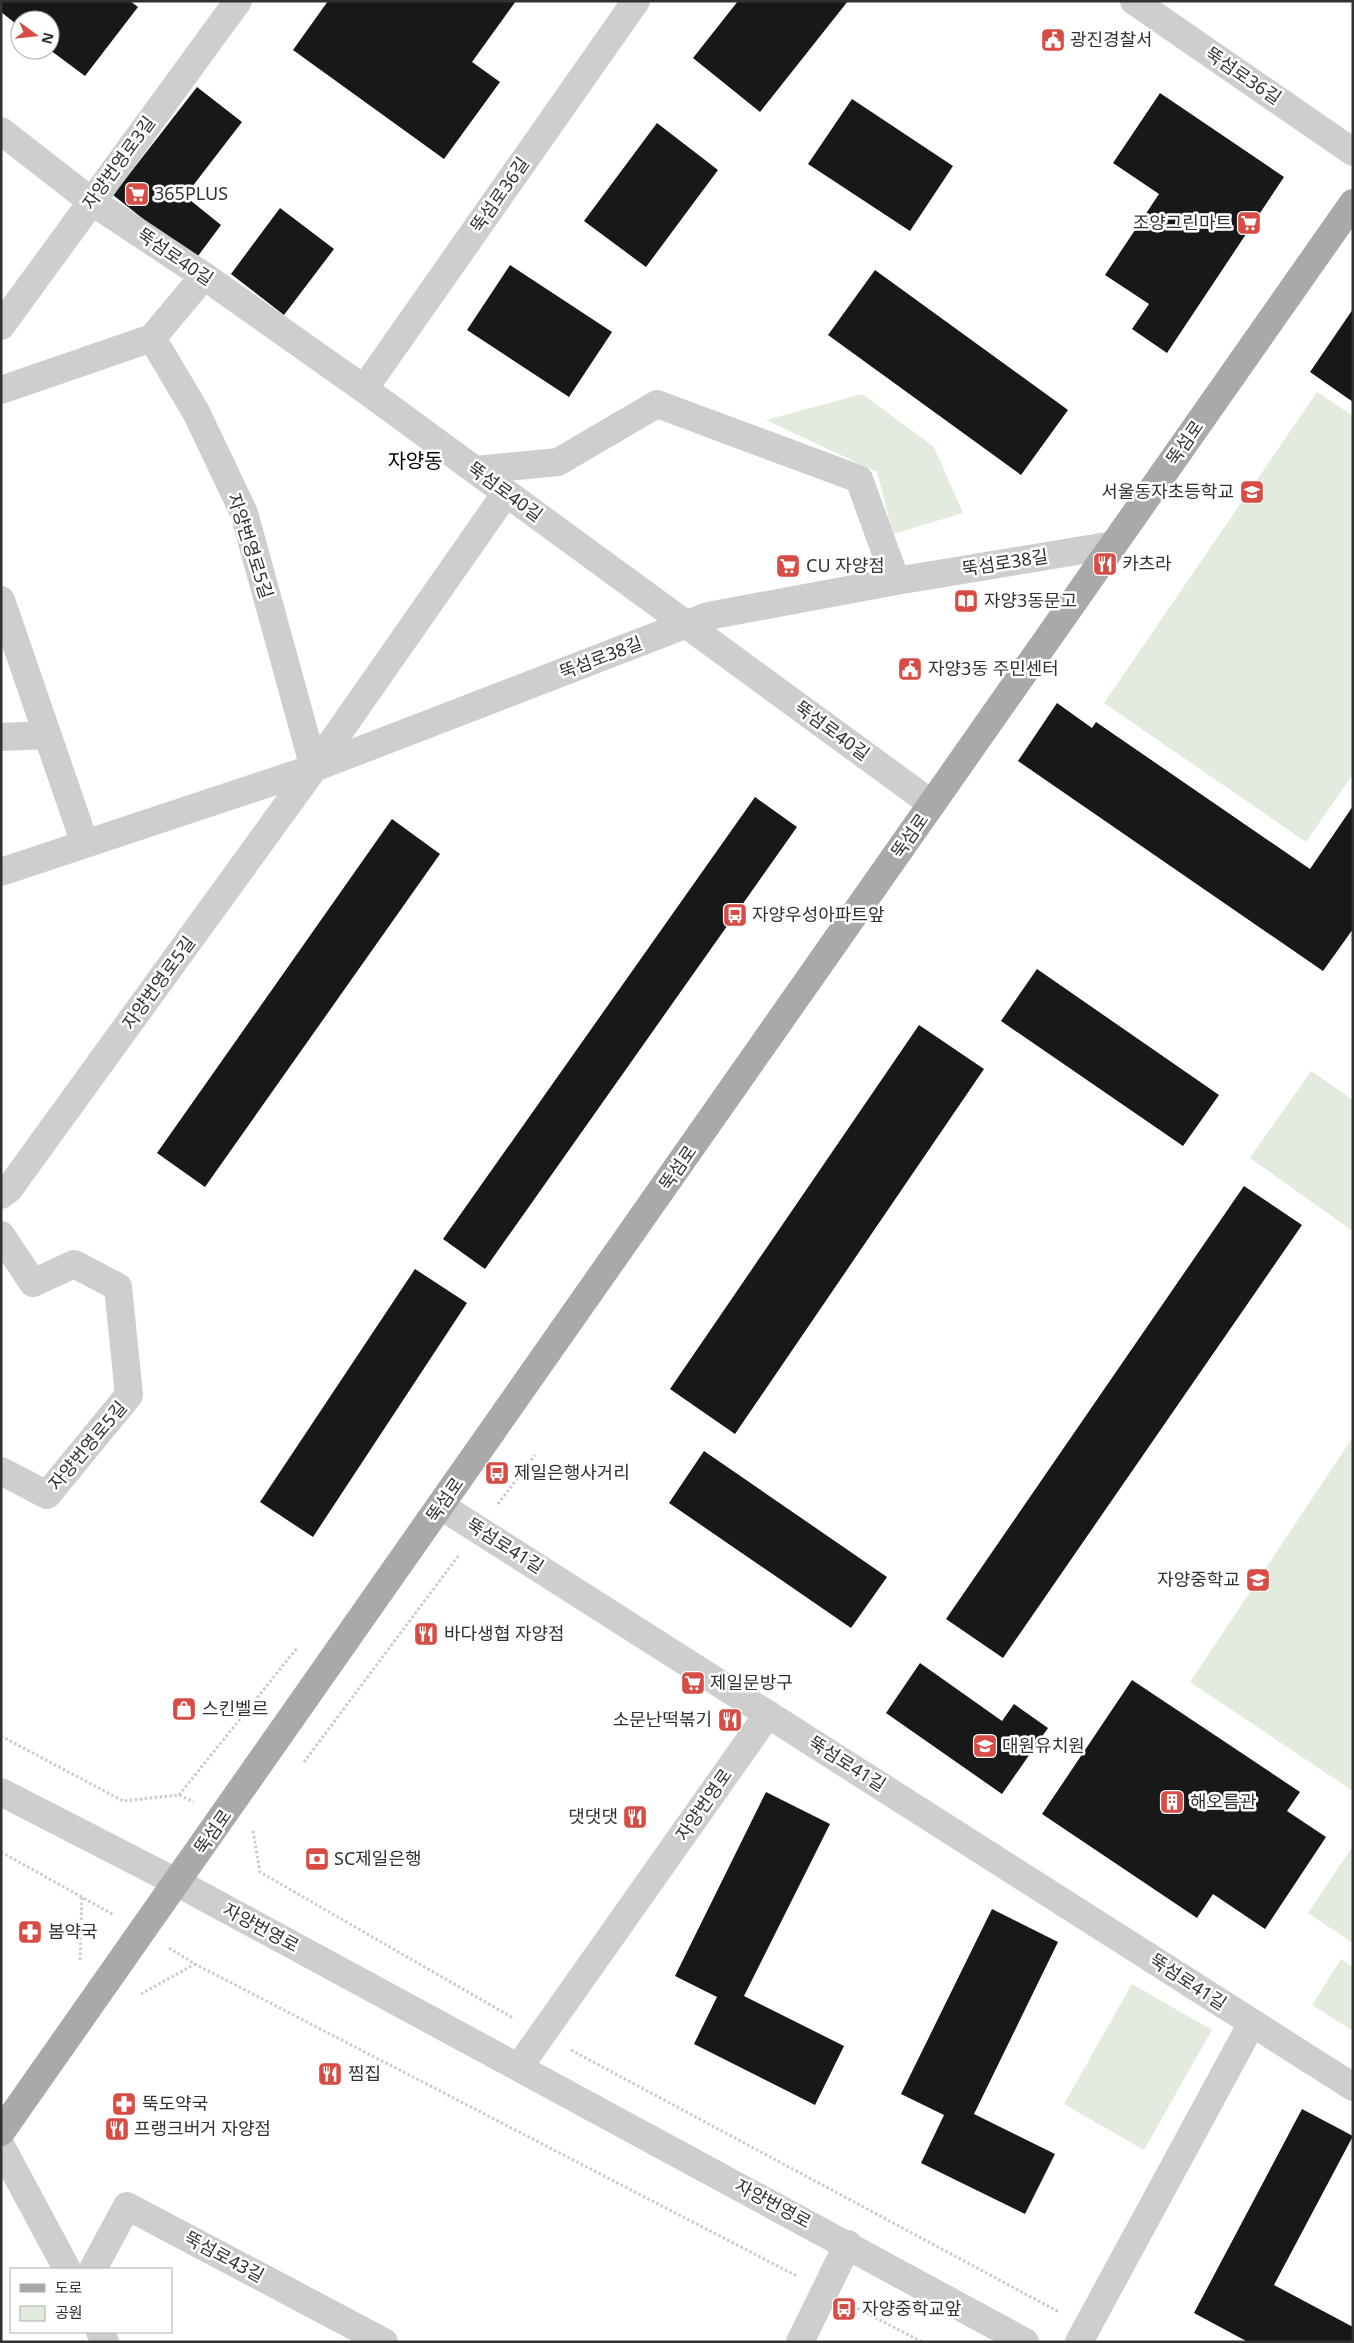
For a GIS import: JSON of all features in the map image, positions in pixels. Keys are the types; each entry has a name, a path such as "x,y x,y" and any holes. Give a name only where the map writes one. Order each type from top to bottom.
{"main road":[{"name":"뚝섬로","path":"1,2132 178,1883 1353,203"}],"street":[{"name":"자양번영로3길","path":"1,326 238,1"},
{"name":"뚝섬로36길","path":"364,389 636,1"},
{"name":"뚝섬로36길","path":"1134,1 1353,152"},
{"name":"뚝섬로40길","path":"1,131 91,201 204,276 364,389 932,804"},
{"path":"1,390 152,338 204,276"},
{"name":"자양번영로5길","path":"152,338 196,412 244,513 314,768"},
{"path":"475,470 558,462 657,404 859,479 896,581"},
{"name":"자양번영로5길","path":"1,1196 9,1189 314,768 506,493"},
{"name":"뚝섬로38길","path":"314,768 708,616 896,581 1113,545"},
{"path":"1,600 85,844"},
{"path":"1,737 47,735"},
{"path":"1,872 314,768"},
{"name":"자양번영로5길","path":"1,1235 33,1282 74,1264 118,1287 129,1395 47,1495 1,1471"},
{"name":"뚝섬로41길","path":"441,1506 1353,2087"},
{"name":"자양번영로","path":"519,2067 768,1714"},
{"name":"자양번영로","path":"1,1792 178,1883 848,2244 1025,2342"},
{"path":"1079,2342 1252,2023"},
{"path":"1,2146 66,2268"},
{"name":"뚝섬로43길","path":"94,2268 127,2206 384,2342"},
{"path":"800,2342 848,2244"}],"path":[{"path":"300,1767 535,1455"},
{"path":"252,1831 258,1823"},
{"path":"1,1852 82,1896 195,1964 922,2342"},
{"path":"80,1969 82,1896"}],"green space":[{"path":"1317,392 1353,416 1353,774 1306,842 1104,703"},
{"path":"862,394 934,447 963,513 893,534 877,472 766,420"},
{"path":"1311,1071 1353,1100 1353,1231 1250,1158"},
{"path":"1353,1437 1353,1791 1190,1682"},
{"path":"1353,1846 1353,1943 1308,1913"},
{"path":"1341,1959 1353,1967 1353,2031 1312,2005"},
{"path":"1132,1984 1212,2030 1144,2150 1064,2104"}],"building":[{"path":"1,1 130,1 138,7 85,76 60,57 60,10 10,10 10,19 1,12"},
{"path":"328,1 516,1 472,62 500,82 444,159 293,50"},
{"path":"738,1 848,1 760,112 693,58"},
{"path":"197,87 242,122 185,196 221,225 195,260 113,195"},
{"path":"1160,93 1284,177 1167,353 1132,329 1149,304 1105,275 1159,194 1113,163"},
{"path":"852,99 953,166 910,231 808,164"},
{"path":"657,123 718,170 646,267 584,221"},
{"path":"280,208 334,249 284,315 231,274"},
{"path":"510,265 612,332 569,397 467,330"},
{"path":"875,270 1068,410 1021,475 828,335"},
{"path":"1353,309 1353,402 1310,372"},
{"path":"1057,703 1092,728 1096,722 1310,869 1353,806 1353,929 1323,971 1018,761"},
{"path":"755,797 797,827 485,1269 443,1239"},
{"path":"392,819 440,854 205,1187 157,1153"},
{"path":"1037,969 1219,1095 1183,1146 1001,1021"},
{"path":"919,1025 984,1069 735,1434 670,1389"},
{"path":"1244,1186 1302,1225 1003,1658 946,1619"},
{"path":"415,1269 467,1303 313,1537 260,1502"},
{"path":"704,1451 887,1577 851,1628 669,1503"},
{"path":"920,1663 1002,1721 1014,1704 1048,1728 1002,1794 886,1713"},
{"name":"해오름관","path":"1132,1680 1300,1792 1287,1811 1326,1837 1265,1929 1213,1894 1197,1918 1042,1814"},
{"path":"766,1792 830,1824 744,1996 844,2046 815,2105 694,2044 717,1997 675,1976"},
{"path":"992,1909 1058,1942 974,2114 1055,2154 1025,2214 921,2163 944,2115 901,2094"},
{"path":"1302,2109 1353,2136 1274,2285 1353,2327 1353,2342 1248,2342 1194,2313"}],"place":[{"name":"광진경찰서","path":"1053,40"},
{"name":"365PLUS","path":"137,194"},
{"name":"조양그린마트","path":"1249,223"},
{"name":"서울동자초등학교","path":"1252,492"},
{"name":"카츠라","path":"1105,564"},
{"name":"CU 자양점","path":"788,566"},
{"name":"자양3동문고","path":"966,601"},
{"name":"자양3동 주민센터","path":"910,669"},
{"name":"자양우성아파트앞","path":"735,915"},
{"name":"제일은행사거리","path":"497,1473"},
{"name":"자양중학교","path":"1258,1580"},
{"name":"바다생협 자양점","path":"426,1634"},
{"name":"제일문방구","path":"693,1683"},
{"name":"스킨벨르","path":"184,1709"},
{"name":"소문난떡볶기","path":"730,1720"},
{"name":"대원유치원","path":"985,1746"},
{"name":"해오름관","path":"1172,1802"},
{"name":"댓댓댓","path":"635,1817"},
{"name":"SC제일은행","path":"317,1859"},
{"name":"봄약국","path":"30,1932"},
{"name":"찜집","path":"330,2074"},
{"name":"뚝도약국","path":"124,2104"},
{"name":"프랭크버거 자양점","path":"117,2129"},
{"name":"자양중학교앞","path":"844,2309"}],"district":[{"name":"자양동","path":"415,461"}]}
